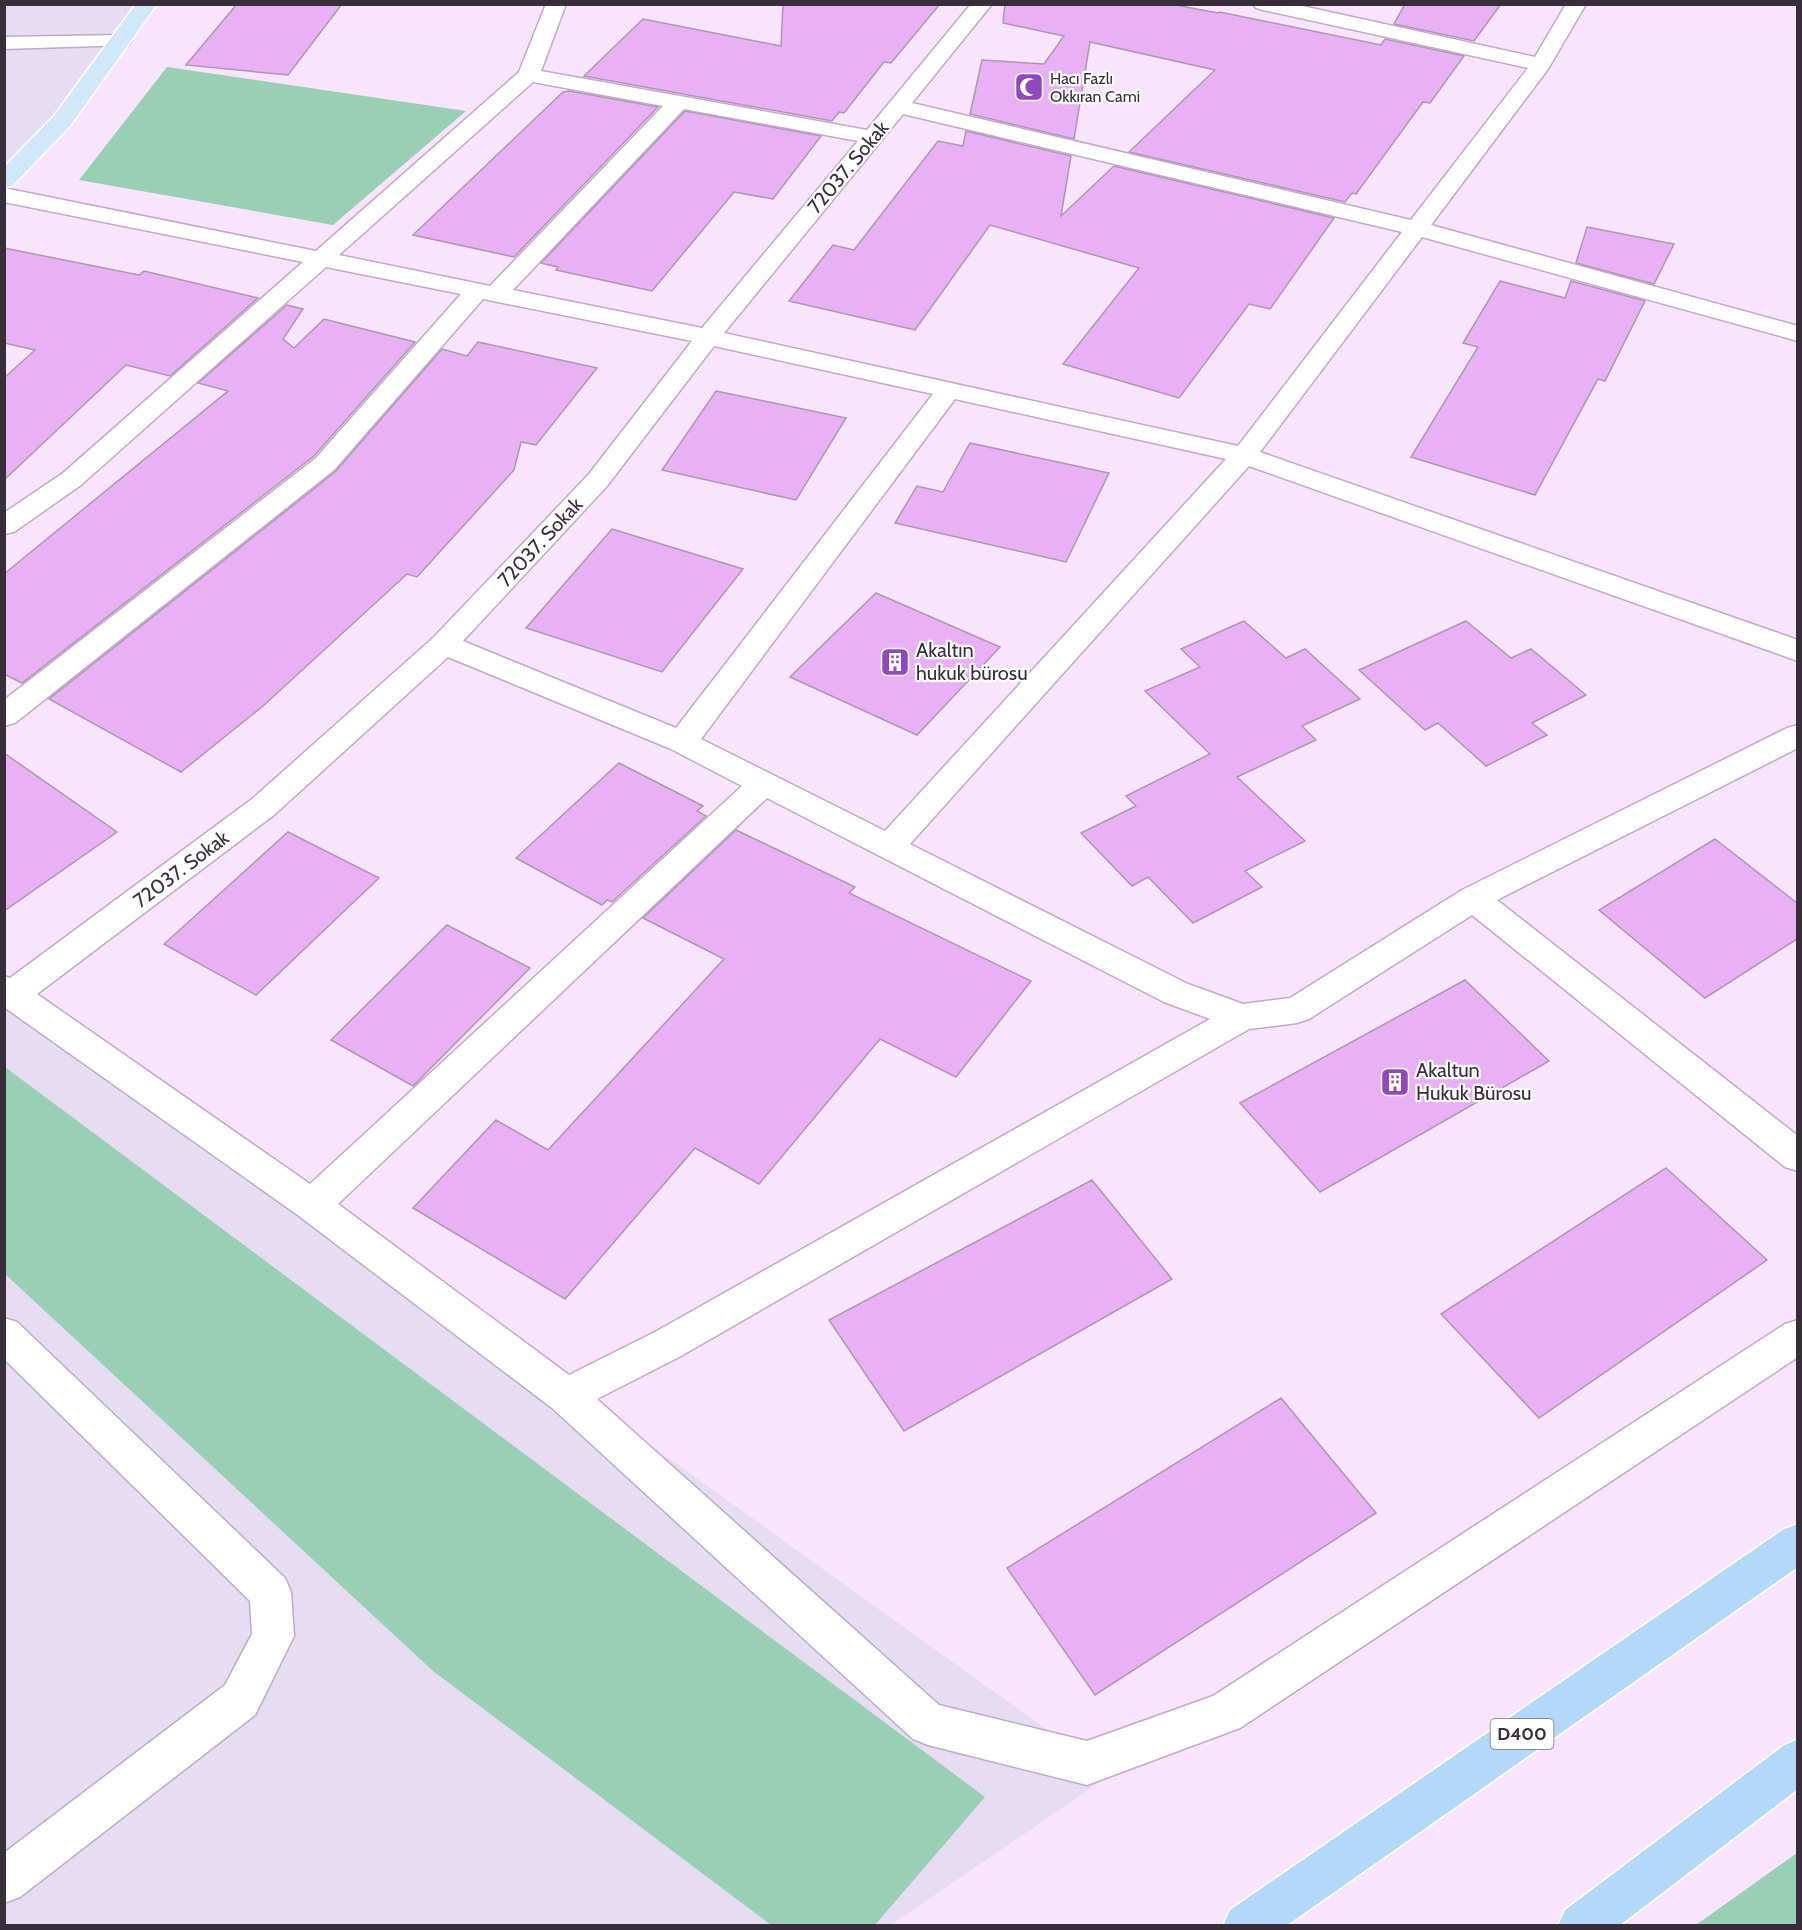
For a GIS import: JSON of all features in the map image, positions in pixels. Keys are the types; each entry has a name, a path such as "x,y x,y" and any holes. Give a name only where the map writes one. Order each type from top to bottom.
{"highway":[{"name":"D400","path":"1246,1926 1797,1543"},
{"path":"1581,1926 1797,1761"}],"main road":[{"path":"4,181 62,121 147,4"}],"street":[{"path":"4,526 72,479 529,75 556,4"},
{"name":"72037. Sokak","path":"9,992 263,807 444,644 598,480 708,337 982,4"},
{"path":"1263,4 1541,65"},
{"path":"889,847 1244,455 1541,65 1576,4"},
{"path":"4,43 121,41"},
{"path":"529,75 872,137"},
{"path":"4,716 325,464 487,292 680,101"},
{"path":"898,106 1416,228 1797,334"},
{"path":"4,195 708,337 1244,455 1797,651"},
{"path":"682,742 949,390"},
{"path":"444,644 682,742 762,785 1176,993 1242,1017"},
{"path":"566,1396 668,1344 1242,1017 1297,1010 1473,898 1797,735"},
{"path":"312,1205 762,785"},
{"path":"1473,898 1797,1157"},
{"path":"9,992 312,1205 566,1396 928,1724 1087,1763 1226,1713 1797,1336"},
{"path":"4,1334 270,1592 273,1636 240,1700 4,1881"}],"shaded area":[{"path":"5,5 141,5 33,155 5,173"},
{"path":"4,981 1110,1775 891,1925 5,1925"}],"green space":[{"path":"167,67 466,111 333,225 79,180"},
{"path":"4,1067 985,1797 875,1925 771,1925 433,1671 5,1274"},
{"path":"1797,1853 1797,1925 1696,1925"}],"building":[{"path":"237,4 342,4 288,75 186,65"},
{"path":"783,4 940,4 891,63 884,62 844,113 839,112 832,121 584,76 643,19 781,46"},
{"path":"1005,4 1170,4 1381,45 1385,39 1464,56 1430,103 1423,102 1356,194 1352,193 1345,202 1129,152 1215,70 1090,42 1074,139 970,114 982,60 1044,64 1064,36 1003,23"},
{"path":"1405,4 1501,4 1474,41 1394,24"},
{"path":"569,91 658,107 514,257 413,235 563,92"},
{"path":"685,111 821,136 773,199 734,192 652,291 556,270 558,267 541,263"},
{"path":"966,131 1071,156 1061,216 1114,166 1334,218 1270,309 1249,304 1179,398 1063,364 1139,268 990,225 915,330 789,301 833,245 854,250 938,141 963,146"},
{"path":"1587,227 1674,244 1654,284 1576,263"},
{"path":"4,248 139,275 144,271 258,298 170,376 126,365 4,480 4,378 35,350 4,343"},
{"path":"1500,281 1565,298 1571,281 1645,301 1605,381 1598,379 1535,495 1411,457 1478,347 1463,343"},
{"path":"287,305 303,309 283,339 294,348 324,319 415,342 314,456 22,683 4,674 4,574 228,391 198,383"},
{"path":"478,342 597,368 536,445 521,442 514,470 417,577 407,574 263,706 181,772 49,699 335,472 442,349 467,356"},
{"path":"716,391 846,418 796,500 662,470"},
{"path":"970,443 1109,473 1066,562 895,523 917,486 943,492"},
{"path":"612,529 743,569 662,672 526,628"},
{"name":"Akaltın hukuk bürosu","path":"876,593 1000,647 917,735 790,677"},
{"path":"1244,621 1286,658 1305,649 1360,699 1302,726 1316,740 1237,777 1305,841 1245,871 1262,887 1193,923 1148,877 1132,886 1081,833 1136,806 1126,796 1210,754 1145,691 1200,667 1181,649"},
{"path":"1466,621 1511,658 1531,649 1586,695 1532,723 1547,735 1486,766 1438,723 1425,730 1359,670"},
{"path":"4,753 117,832 4,911"},
{"path":"619,763 703,806 697,811 706,816 612,902 607,900 602,905 516,858"},
{"path":"736,830 855,887 849,893 1031,981 956,1077 880,1039 759,1184 695,1148 565,1299 413,1208 496,1120 548,1150 724,959 643,918"},
{"path":"288,832 379,878 256,995 164,944"},
{"path":"1715,839 1797,903 1797,939 1705,998 1599,910"},
{"path":"447,925 530,968 413,1086 331,1040"},
{"name":"Akaltun Hukuk Bürosu","path":"1465,980 1549,1061 1320,1192 1240,1103"},
{"path":"1666,1168 1767,1260 1539,1418 1441,1314"},
{"path":"1092,1180 1172,1279 904,1431 829,1320"},
{"path":"1281,1398 1376,1513 1095,1695 1007,1568"}],"place":[{"name":"Hacı Fazlı Okkıran Cami","path":"1029,87"},
{"name":"Akaltın hukuk bürosu","path":"895,662"},
{"name":"Akaltun Hukuk Bürosu","path":"1395,1082"}]}
